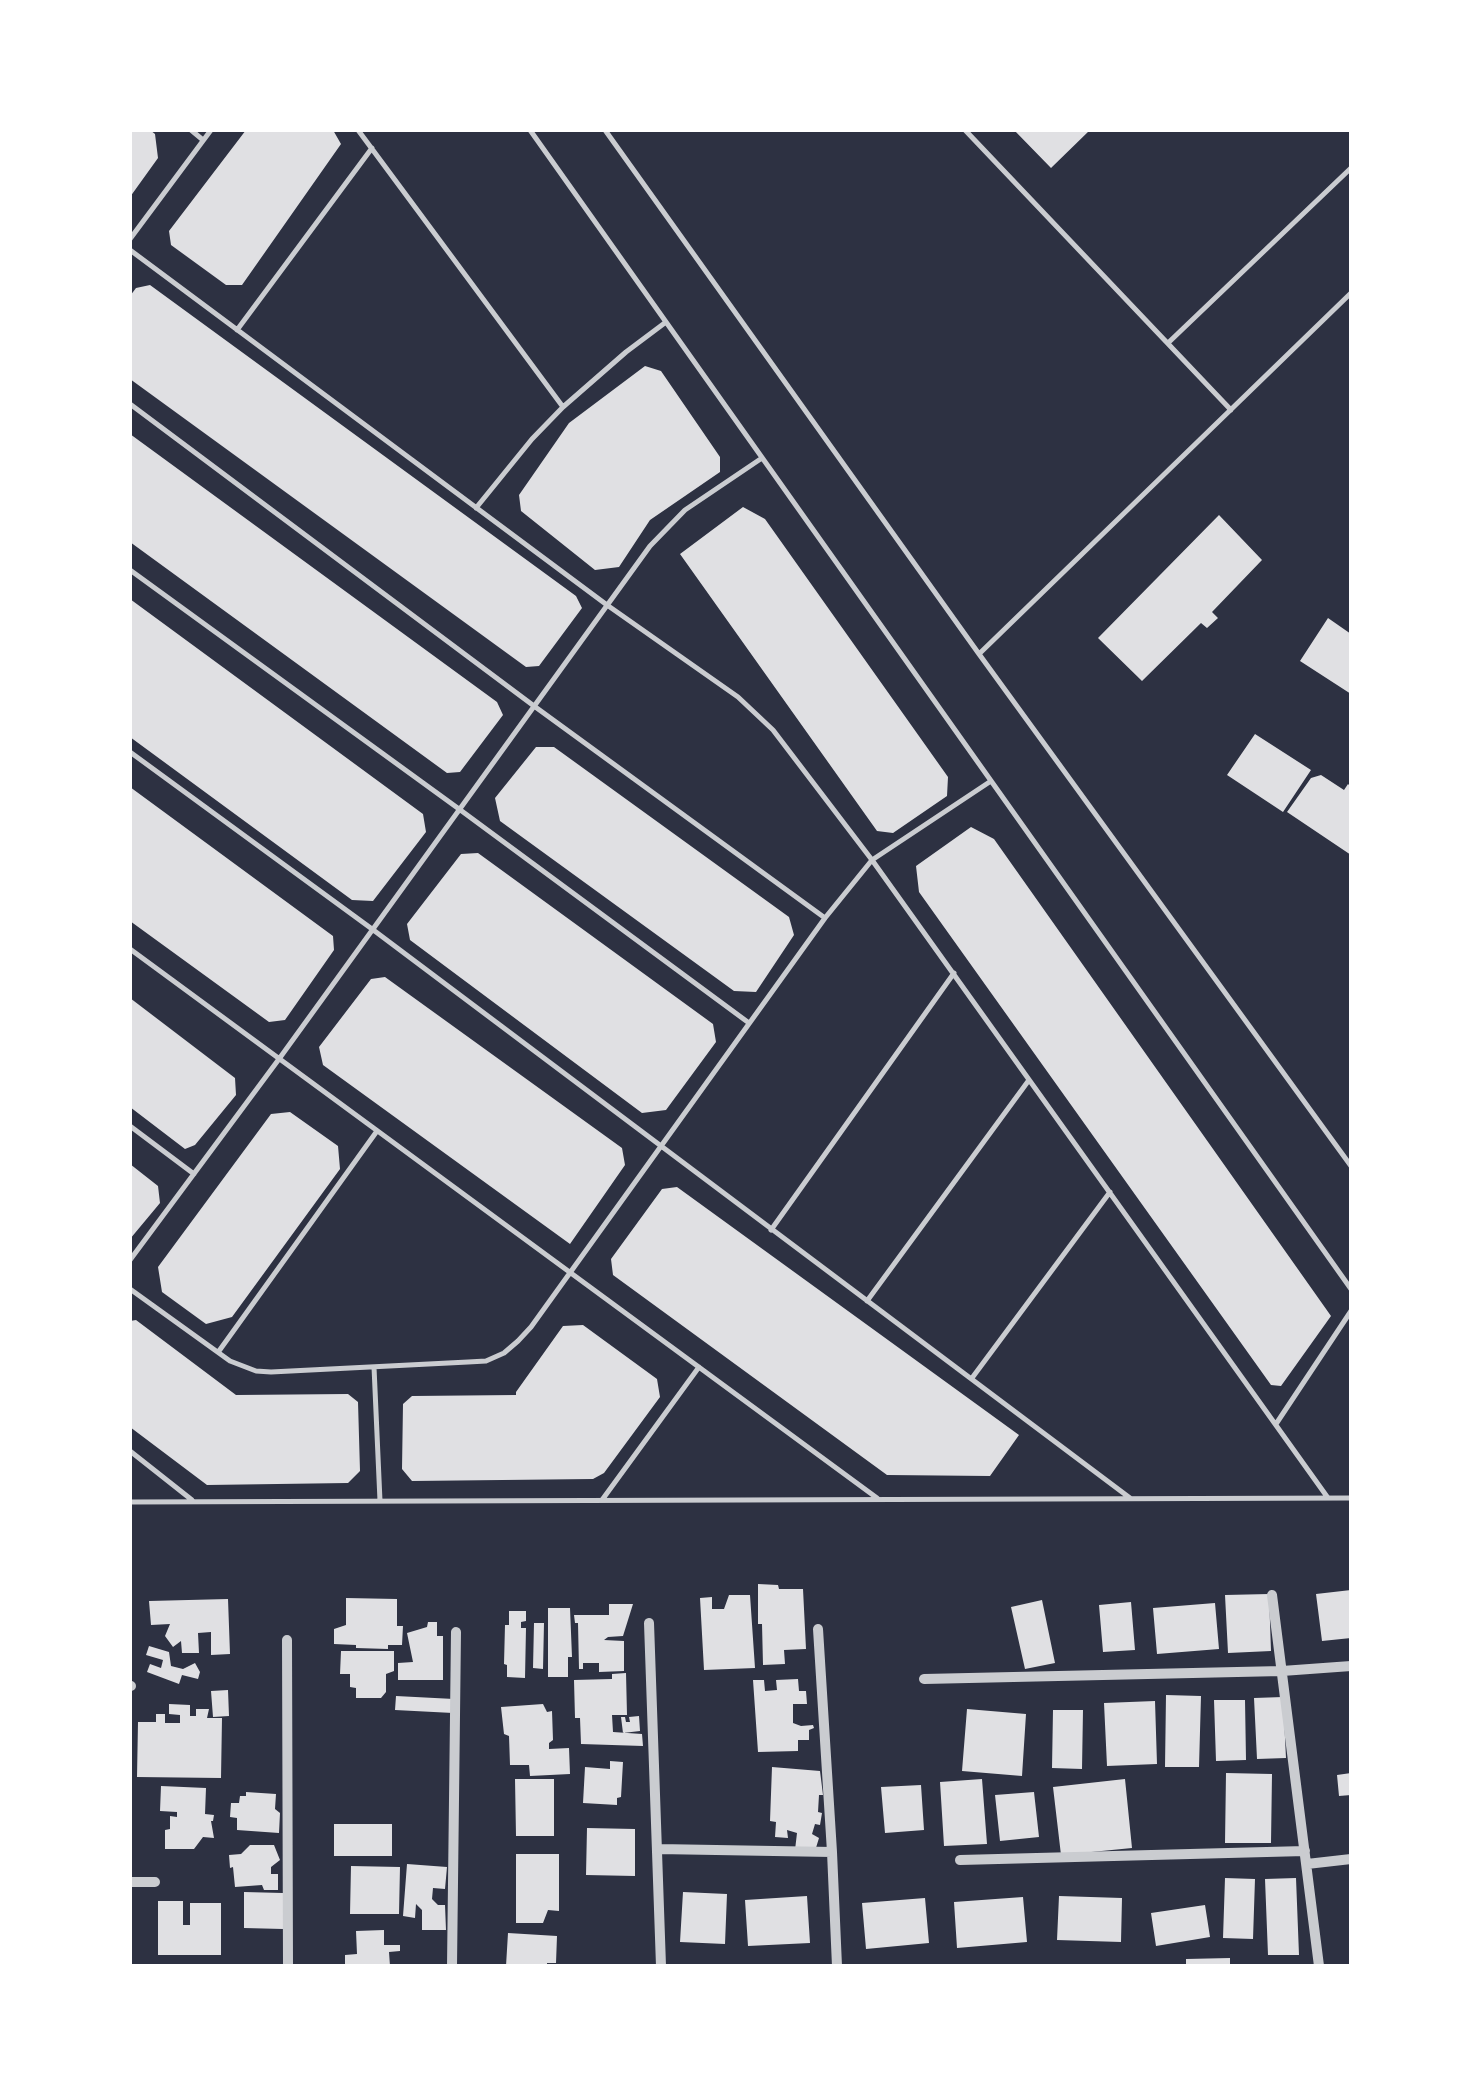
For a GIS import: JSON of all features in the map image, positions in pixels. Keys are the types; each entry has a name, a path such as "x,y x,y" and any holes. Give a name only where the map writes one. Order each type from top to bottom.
{"street":[{"path":"1272,1594 1319,1966"},
{"path":"649,1624 661,1966"},
{"path":"818,1629 837,1966"},
{"path":"452,1966 456,1632"},
{"path":"288,1640 288,1966"},
{"path":"924,1679 1351,1666"},
{"path":"658,1849 832,1852"},
{"path":"960,1860 1305,1851"},
{"path":"1307,1864 1351,1859"},
{"path":"130,1882 155,1882"}],"lane":[{"path":"191,130 203,140"},
{"path":"130,239 211,130"},
{"path":"358,130 563,407"},
{"path":"530,130 1351,1290"},
{"path":"606,130 1351,1166"},
{"path":"965,130 1231,410"},
{"path":"237,330 372,148"},
{"path":"1168,343 1351,168"},
{"path":"130,250 756,712 789,748 872,860 1328,1498"},
{"path":"980,654 1351,294"},
{"path":"476,508 563,407 666,322"},
{"path":"130,404 825,918"},
{"path":"130,1260 667,527 705,495 762,458"},
{"path":"130,570 749,1023"},
{"path":"130,752 1130,1498"},
{"path":"130,1290 242,1367 270,1372 486,1360 504,1354 531,1326 825,918 872,860 991,781"},
{"path":"130,949 879,1500"},
{"path":"770,1230 954,973"},
{"path":"866,1301 1030,1080"},
{"path":"130,1126 194,1174"},
{"path":"218,1352 378,1131"},
{"path":"971,1379 1110,1192"},
{"path":"1276,1424 1351,1311"},
{"path":"374,1367 380,1502"},
{"path":"602,1500 698,1367"},
{"path":"130,1451 194,1502"},
{"path":"130,1502 1351,1498"}],"building":[{"path":"130,130 150,130 155,134 158,158 130,197"},
{"path":"246,130 333,130 341,144 242,285 226,285 171,245 169,231"},
{"path":"1014,130 1090,130 1051,168"},
{"path":"150,285 576,596 582,608 539,666 526,667 130,379 130,296 136,288"},
{"path":"645,366 661,371 720,457 720,472 650,520 619,567 595,570 521,511 519,495 569,423"},
{"path":"130,434 497,702 503,715 460,772 447,773 130,542"},
{"path":"743,507 765,519 948,777 947,796 893,833 877,831 680,554"},
{"path":"1219,515 1262,560 1212,612 1218,618 1207,628 1201,623 1142,681 1098,638"},
{"path":"130,599 423,814 426,832 373,901 352,900 130,737"},
{"path":"1328,618 1351,634 1351,694 1300,661"},
{"path":"1255,734 1311,770 1283,812 1227,775"},
{"path":"536,747 554,747 789,917 794,935 756,992 734,991 500,821 495,798"},
{"path":"1321,775 1344,790 1348,784 1351,787 1351,855 1287,812 1311,778"},
{"path":"130,787 333,936 334,950 285,1020 269,1022 130,921"},
{"path":"971,827 994,839 1331,1316 1281,1386 1271,1385 919,892 916,866"},
{"path":"478,853 713,1024 716,1042 666,1110 642,1113 410,940 407,924 461,854"},
{"path":"385,977 622,1148 625,1165 570,1244 323,1065 319,1047 371,979"},
{"path":"130,998 235,1078 236,1095 195,1145 185,1149 130,1107"},
{"path":"290,1112 338,1146 340,1169 232,1317 206,1324 162,1292 158,1267 271,1114"},
{"path":"130,1164 158,1186 160,1203 130,1239"},
{"path":"677,1187 1019,1435 990,1476 887,1475 613,1275 611,1259 662,1189"},
{"path":"136,1320 236,1395 348,1394 358,1402 360,1471 348,1483 207,1485 130,1427 130,1321"},
{"path":"583,1325 657,1379 660,1397 604,1473 593,1479 412,1481 402,1469 403,1404 412,1396 516,1395 563,1326"},
{"path":"758,1584 803,1589 806,1649 784,1650 785,1664 763,1665"},
{"path":"1351,1590 1351,1638 1322,1641 1316,1594"},
{"path":"1269,1594 1271,1651 1228,1653 1225,1595"},
{"path":"729,1595 750,1595 755,1668 704,1670 700,1598 712,1597 712,1609 724,1609"},
{"path":"346,1598 397,1599 397,1626 403,1626 402,1645 388,1645 388,1649 334,1644 334,1629 346,1625"},
{"path":"228,1599 230,1654 211,1655 211,1632 198,1633 199,1653 182,1653 181,1641 173,1647 165,1636 170,1624 151,1625 149,1601"},
{"path":"1042,1600 1055,1663 1025,1669 1011,1607"},
{"path":"1131,1602 1135,1650 1103,1652 1099,1605"},
{"path":"1215,1603 1219,1649 1157,1654 1153,1608"},
{"path":"609,1604 633,1604 623,1636 604,1640 624,1641 624,1671 599,1672 599,1663 583,1663 583,1669 579,1669 578,1623 574,1615 609,1615"},
{"path":"548,1608 570,1608 572,1657 568,1657 568,1677 548,1677"},
{"path":"509,1611 526,1611 526,1621 521,1622 521,1628 526,1628 525,1678 507,1677 505,1625 509,1625"},
{"path":"428,1622 437,1622 437,1636 443,1636 443,1680 398,1680 398,1663 413,1662 407,1633 427,1627"},
{"path":"534,1623 544,1623 543,1669 533,1668"},
{"path":"149,1646 169,1652 171,1666 183,1669 195,1663 200,1672 198,1679 182,1675 179,1684 147,1672 150,1664 161,1668 163,1660 146,1655"},
{"path":"341,1651 394,1651 394,1671 386,1674 386,1692 381,1698 356,1698 356,1688 350,1687 350,1674 340,1674"},
{"path":"626,1673 627,1715 612,1715 613,1732 642,1734 643,1746 581,1744 580,1718 575,1718 574,1680 612,1679 612,1674"},
{"path":"798,1679 799,1691 806,1691 807,1704 793,1704 793,1723 813,1725 809,1740 798,1740 798,1751 758,1752 753,1680 764,1680 765,1691 777,1690 776,1680"},
{"path":"228,1690 229,1716 213,1717 211,1691"},
{"path":"1166,1695 1201,1696 1199,1767 1165,1767"},
{"path":"396,1696 454,1699 453,1713 395,1710"},
{"path":"1283,1697 1286,1758 1257,1759 1254,1698"},
{"path":"1214,1700 1245,1700 1246,1760 1216,1761"},
{"path":"1155,1701 1157,1764 1107,1766 1104,1703"},
{"path":"169,1704 190,1705 190,1716 196,1716 196,1709 209,1709 207,1718 222,1718 221,1778 137,1777 138,1722 156,1722 156,1714 165,1714 165,1723 180,1723 180,1715 169,1714"},
{"path":"543,1704 547,1712 552,1711 553,1740 549,1749 569,1748 570,1774 530,1776 529,1765 510,1765 509,1736 504,1734 501,1707"},
{"path":"967,1709 1026,1714 1022,1776 962,1771"},
{"path":"1053,1710 1083,1710 1082,1769 1052,1768"},
{"path":"639,1716 640,1731 623,1733 621,1717 630,1722 629,1717"},
{"path":"610,1761 623,1762 617,1805 583,1803 585,1767 610,1769"},
{"path":"772,1767 820,1771 823,1795 819,1795 818,1812 822,1813 820,1825 815,1824 812,1834 819,1838 815,1851 795,1850 797,1833 787,1830 788,1838 775,1837 776,1822 770,1821"},
{"path":"1226,1773 1272,1774 1271,1843 1225,1843"},
{"path":"1351,1773 1351,1795 1339,1796 1337,1775"},
{"path":"515,1779 554,1779 554,1836 516,1836"},
{"path":"982,1779 987,1844 944,1846 940,1782"},
{"path":"1125,1779 1132,1848 1061,1855 1053,1787"},
{"path":"921,1785 924,1830 885,1833 881,1787"},
{"path":"161,1786 206,1788 205,1814 214,1815 214,1838 203,1837 194,1849 165,1849 165,1830 170,1829 170,1816 177,1817 177,1812 160,1811"},
{"path":"246,1792 276,1794 279,1833 237,1830 237,1818 230,1817 231,1803 239,1803"},
{"path":"1034,1792 1039,1837 1000,1841 995,1795"},
{"path":"334,1824 392,1824 392,1856 334,1856"},
{"path":"587,1828 635,1829 635,1876 586,1875"},
{"path":"250,1845 274,1845 280,1860 271,1867 271,1874 278,1874 278,1890 264,1890 262,1885 235,1887 229,1855 241,1854"},
{"path":"516,1854 559,1854 559,1911 548,1910 543,1923 516,1923"},
{"path":"407,1864 447,1867 445,1889 433,1888 432,1899 445,1905 446,1930 422,1930 422,1910 416,1904 415,1918 403,1916"},
{"path":"351,1866 400,1867 399,1914 350,1914"},
{"path":"1225,1878 1255,1879 1253,1939 1223,1938"},
{"path":"1296,1878 1299,1955 1268,1955 1265,1879"},
{"path":"244,1892 283,1893 283,1929 244,1928"},
{"path":"683,1892 727,1894 725,1944 680,1942"},
{"path":"807,1896 810,1943 748,1946 745,1900"},
{"path":"1059,1896 1122,1898 1121,1942 1057,1940"},
{"path":"1023,1897 1027,1942 957,1948 954,1902"},
{"path":"925,1898 929,1943 866,1949 862,1903"},
{"path":"158,1901 183,1901 183,1925 190,1925 190,1903 221,1903 221,1955 158,1955"},
{"path":"1205,1905 1210,1937 1156,1946 1151,1913"},
{"path":"384,1930 384,1945 400,1945 400,1951 389,1952 390,1966 345,1966 345,1955 357,1954 356,1931"},
{"path":"508,1933 557,1936 556,1963 506,1966"},
{"path":"1230,1958 1230,1966 1186,1966 1186,1959"}]}
